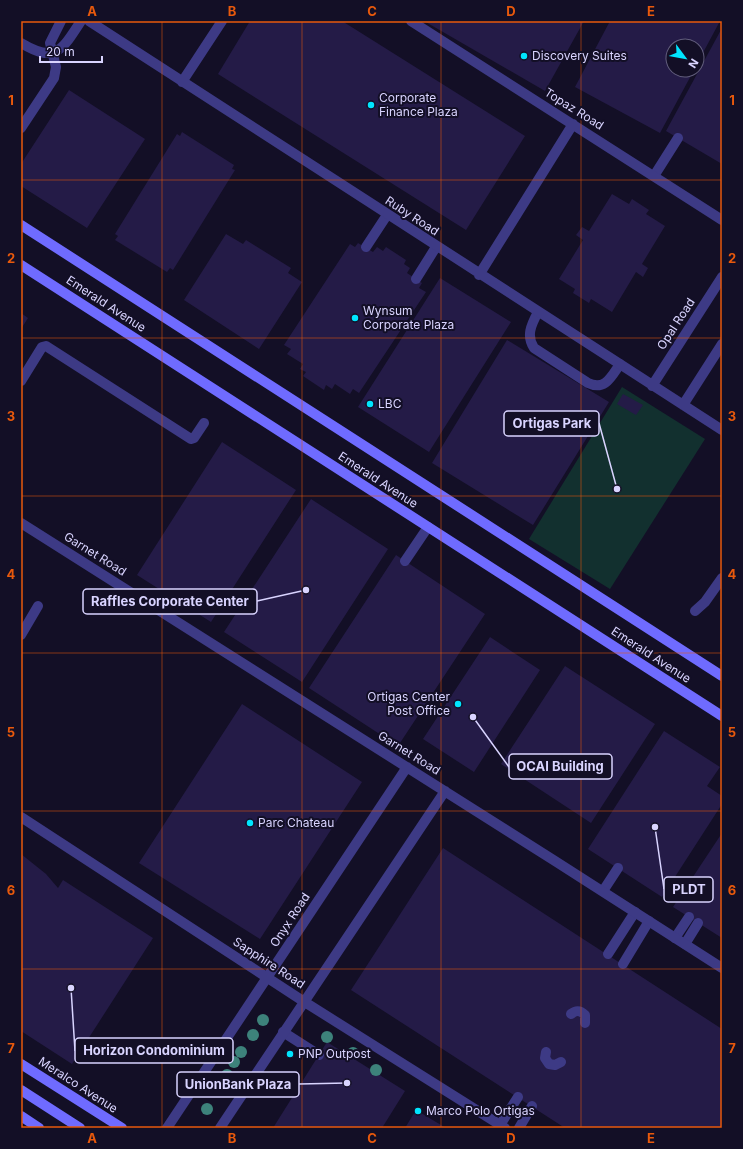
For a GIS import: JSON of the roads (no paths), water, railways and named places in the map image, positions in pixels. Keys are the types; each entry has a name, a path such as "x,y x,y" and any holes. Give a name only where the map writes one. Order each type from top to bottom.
{"street":[{"path":"21,128 54,78 56,67 51,54 50,43 61,21"},
{"path":"21,43 32,49 51,54 59,51 81,21"},
{"name":"Ruby Road","path":"89,21 479,275 722,430"},
{"path":"182,82 222,21"},
{"name":"Topaz Road","path":"411,21 722,220"},
{"path":"479,275 573,124"},
{"path":"654,176 678,138"},
{"path":"366,247 387,215"},
{"name":"Emerald Avenue","path":"21,225 722,676"},
{"path":"416,279 436,247"},
{"name":"Emerald Avenue","path":"21,265 722,716"},
{"name":"Opal Road","path":"652,386 722,277"},
{"path":"538,312 531,324 529,341 534,348 588,383 595,386 602,386 607,383 620,364"},
{"path":"683,405 722,344"},
{"path":"21,381 42,347 46,346 191,438 194,438 204,423"},
{"name":"Garnet Road","path":"21,523 603,891 722,968"},
{"path":"405,561 428,527"},
{"path":"695,611 706,602 722,578"},
{"path":"21,635 38,606"},
{"name":"Onyx Road","path":"167,1128 407,767"},
{"path":"220,1128 303,1001 445,791"},
{"name":"Sapphire Road","path":"21,817 303,1001 502,1126"},
{"path":"603,891 618,868"},
{"path":"608,954 635,912"},
{"path":"675,938 689,917"},
{"path":"623,964 649,921"},
{"path":"685,944 698,923"},
{"path":"571,1014 578,1011 583,1013 585,1023"},
{"path":"283,1032 319,1054"},
{"path":"546,1052 545,1058 549,1064 555,1065 561,1062"},
{"name":"Meralco Avenue","path":"21,1064 122,1128"},
{"path":"21,1090 80,1128"},
{"path":"502,1126 518,1097"},
{"path":"519,1128 532,1106"},
{"path":"21,1116 39,1128"}],"place":[{"name":"Discovery Suites","path":"524,56"},
{"name":"Corporate Finance Plaza","path":"371,105"},
{"name":"Wynsum Corporate Plaza","path":"355,318"},
{"name":"LBC","path":"370,404"},
{"name":"Ortigas Park","path":"617,489"},
{"name":"Raffles Corporate Center","path":"306,590"},
{"name":"Ortigas Center Post Office","path":"458,704"},
{"name":"OCAI Building","path":"473,717"},
{"name":"Parc Chateau","path":"250,823"},
{"name":"PLDT","path":"655,827"},
{"name":"Horizon Condominium","path":"71,988"},
{"name":"PNP Outpost","path":"290,1054"},
{"name":"UnionBank Plaza","path":"347,1083"},
{"name":"Marco Polo Ortigas","path":"418,1111"}]}
